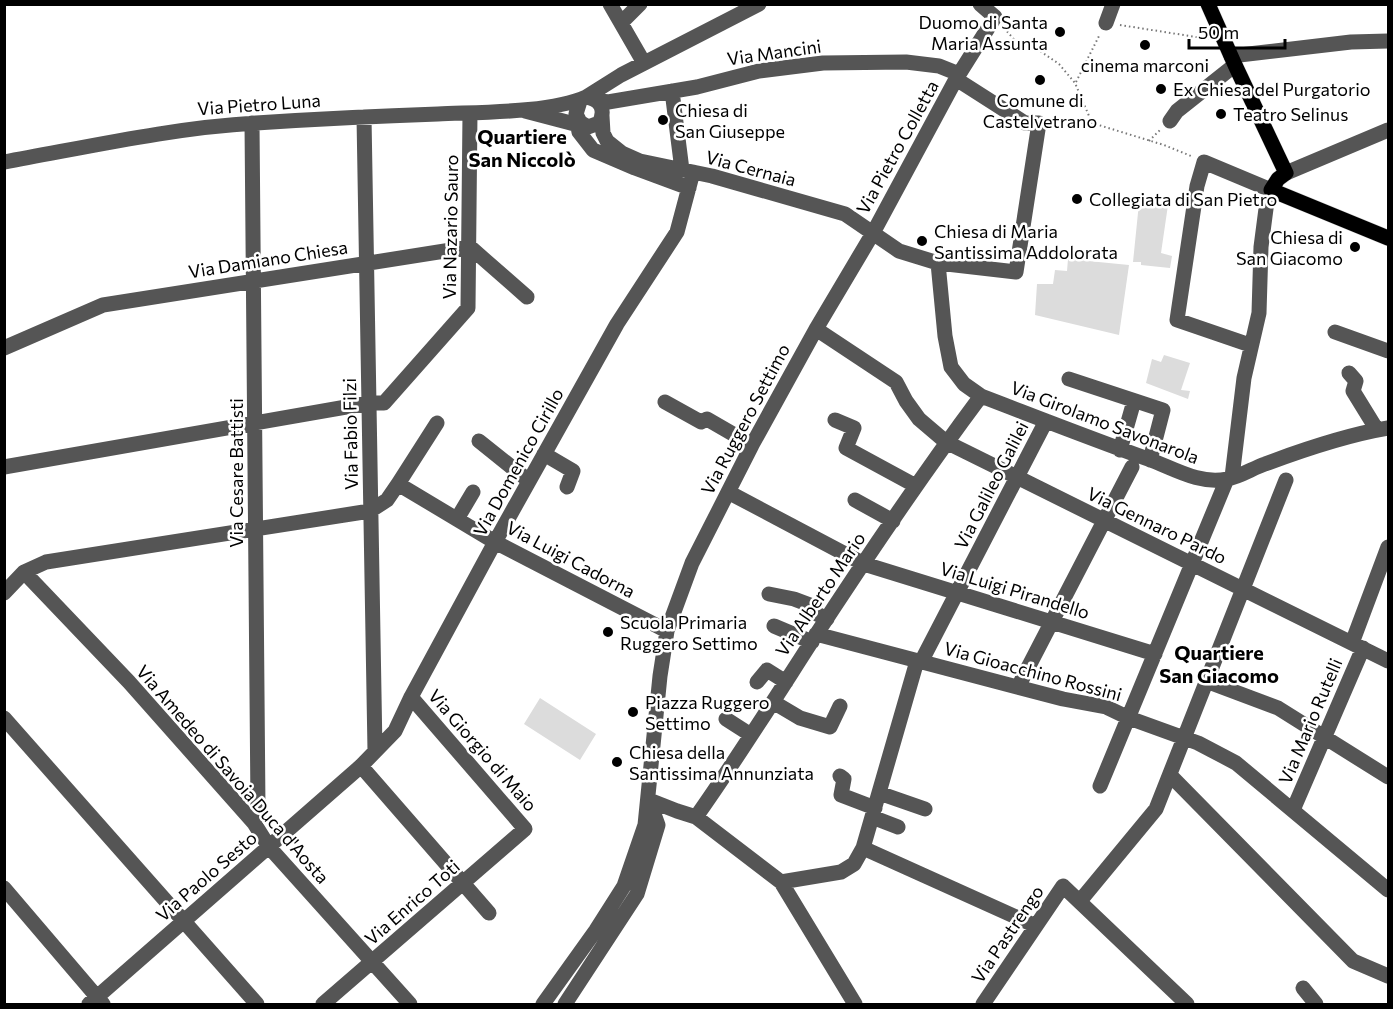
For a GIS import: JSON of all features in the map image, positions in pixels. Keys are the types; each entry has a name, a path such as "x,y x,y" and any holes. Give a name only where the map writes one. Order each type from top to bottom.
{"main road":[{"path":"1208,4 1286,173 1278,179 1271,190 1389,238"}],"street":[{"path":"610,4 644,63"},
{"path":"621,23 640,4"},
{"path":"590,110 621,75 759,4"},
{"path":"980,4 995,17"},
{"path":"1106,23 1113,4"},
{"name":"Via Pietro Colletta","path":"873,233 956,79 995,17"},
{"path":"1170,121 1177,111 1233,61 1351,42 1389,41"},
{"name":"Via Mancini","path":"590,110 759,71 823,63 906,62 939,66 954,72 956,79 1025,123 1039,123 1016,272"},
{"path":"590,110 621,75"},
{"path":"672,91 687,171"},
{"name":"Via Pietro Luna","path":"4,162 188,129 252,123 520,109 590,110"},
{"name":"Via Pietro Luna","path":"520,109 590,110"},
{"name":"Via Cernaia","path":"590,110 607,141 622,153 640,161 687,171 845,214 899,251 938,263 1016,272"},
{"name":"Via Cernaia","path":"590,110 583,139 593,150 689,188"},
{"name":"Via Nazario Sauro","path":"4,467 369,403 384,403 468,308 470,113"},
{"name":"Via Fabio Filzi","path":"364,117 375,751"},
{"name":"Via Cesare Battisti","path":"252,123 258,808 254,823"},
{"path":"1286,173 1389,130"},
{"path":"1250,345 1177,320 1197,186 1204,162 1271,190"},
{"name":"Via Domenico Cirillo","path":"375,751 395,731 495,542 617,324 677,232 689,188 687,171"},
{"name":"Via Gioacchino Rossini","path":"774,626 814,638 1106,707 1128,718 1230,478 1250,345 1259,313 1261,248 1267,201 1271,190"},
{"name":"Via Ruggero Settimo","path":"667,631 692,563 752,445 816,329 873,233"},
{"path":"470,247 526,297"},
{"name":"Via Damiano Chiesa","path":"4,348 103,305 470,247"},
{"name":"Via Girolamo Savonarola","path":"938,263 945,336 951,367 964,384 981,396 1171,470 1203,479 1230,478 1341,438 1383,429"},
{"name":"Via Gennaro Pardo","path":"816,329 896,382 919,419 946,442 1389,661"},
{"path":"1335,332 1389,351"},
{"path":"1349,373 1356,381 1353,391 1383,429"},
{"path":"1069,379 1163,410 1150,460"},
{"name":"Via Alberto Mario","path":"696,817 916,486 981,396"},
{"path":"1120,450 1134,401"},
{"path":"665,402 701,422 707,418 752,445"},
{"path":"835,420 854,428 846,448 916,486"},
{"name":"Via Galileo Galilei","path":"863,848 919,661 1046,421"},
{"path":"4,592 24,572 46,562 370,511 387,500 437,423"},
{"path":"479,441 529,482"},
{"path":"544,454 573,471 567,487"},
{"path":"1018,687 1132,467"},
{"path":"1182,1003 1080,901 1156,809 1286,480"},
{"name":"Via Luigi Cadorna","path":"398,484 495,542 667,631"},
{"path":"457,519 473,492"},
{"name":"Via Luigi Pirandello","path":"728,492 864,564 1155,654"},
{"path":"855,500 893,521"},
{"name":"Via Mario Rutelli","path":"1293,810 1358,645 1389,547"},
{"name":"Via Amedeo di Savoia Duca d'Aosta","path":"24,572 129,682 254,823 269,847 410,1005"},
{"path":"770,594 810,605 809,610 827,618"},
{"path":"556,987 567,1001 631,890 658,825 649,800 660,676 667,631"},
{"path":"757,682 767,670 786,682"},
{"path":"1206,681 1278,708 1389,777"},
{"name":"Via Giorgio di Maio","path":"411,697 525,829"},
{"path":"773,702 800,718 830,727 840,706"},
{"path":"4,718 256,1005"},
{"path":"1100,786 1128,718 1183,737 1236,763 1389,890"},
{"path":"726,719 752,735"},
{"name":"Via Paolo Sesto","path":"96,1002 375,751"},
{"path":"361,766 489,913"},
{"path":"1170,775 1353,961 1389,976"},
{"path":"840,776 844,779 841,795 875,806 925,809"},
{"path":"649,800 696,817 781,882 855,1005"},
{"path":"875,806 898,827"},
{"name":"Via Enrico Toti","path":"323,1005 525,829"},
{"path":"781,882 841,872 854,864 863,848 1036,926"},
{"name":"Via Pastrengo","path":"983,1005 1064,886 1080,901"},
{"path":"4,888 96,1002"},
{"path":"543,1005 631,890"},
{"path":"1303,988 1316,1005"}],"path":[{"path":"995,17 1018,45 1040,51 1059,64 1075,83 1092,123"},
{"path":"1075,83 1106,23 1224,41"},
{"path":"1068,123 1092,123 1164,145 1204,162"}],"shaded area":[{"path":"1139,203 1168,205 1161,253 1172,256 1170,268 1133,262"},
{"path":"1068,259 1129,265 1119,335 1035,315 1037,284 1053,284 1055,270 1067,271"},
{"path":"1164,355 1190,363 1181,390 1190,391 1188,399 1146,383 1152,359 1161,362"},
{"path":"540,698 596,734 580,760 524,724"}],"place":[{"name":"Duomo di Santa Maria Assunta","path":"1060,32"},
{"name":"cinema marconi","path":"1145,45"},
{"name":"Comune di Castelvetrano","path":"1040,80"},
{"name":"Ex Chiesa del Purgatorio","path":"1161,89"},
{"name":"Teatro Selinus","path":"1221,114"},
{"name":"Chiesa di San Giuseppe","path":"663,120"},
{"name":"Collegiata di San Pietro","path":"1077,199"},
{"name":"Chiesa di Maria Santissima Addolorata","path":"922,241"},
{"name":"Chiesa di San Giacomo","path":"1355,247"},
{"name":"Scuola Primaria Ruggero Settimo","path":"608,632"},
{"name":"Piazza Ruggero Settimo","path":"633,712"},
{"name":"Chiesa della Santissima Annunziata","path":"617,762"}],"district":[{"name":"Quartiere San Niccolò","path":"522,148"},
{"name":"Quartiere San Giacomo","path":"1219,664"}]}
